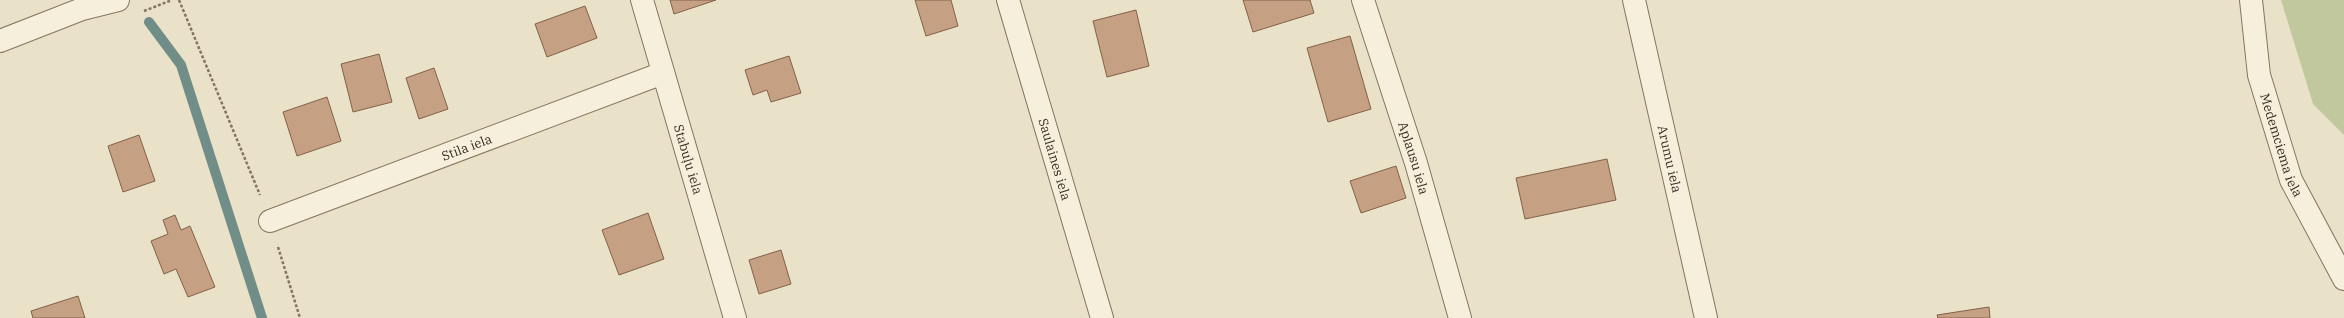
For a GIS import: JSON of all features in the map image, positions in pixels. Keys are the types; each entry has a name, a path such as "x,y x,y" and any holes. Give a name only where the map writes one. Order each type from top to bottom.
{"street":[{"path":"0,41 82,9 118,0"},
{"name":"Stabuļu iela","path":"642,0 734,318"},
{"name":"Saulaines iela","path":"1008,0 1102,318"},
{"name":"Aplausu iela","path":"1364,0 1416,163 1460,318"},
{"name":"Arumu iela","path":"1634,0 1706,318"},
{"name":"Medemciema iela","path":"2251,0 2259,75 2291,180 2344,279"},
{"name":"Stila iela","path":"270,221 663,73"}],"path":[{"path":"179,0 270,221 300,318"}],"green space":[{"path":"2281,0 2344,0 2344,135 2313,104"}],"building":[{"path":"670,0 716,0 674,14"},
{"path":"915,0 951,0 958,26 926,36"},
{"path":"1243,0 1310,0 1314,13 1253,32"},
{"path":"585,6 597,38 547,57 535,24"},
{"path":"1136,10 1149,66 1107,77 1093,21"},
{"path":"1350,36 1371,109 1328,122 1307,48"},
{"path":"379,54 392,102 353,112 341,64"},
{"path":"789,56 801,93 771,102 767,90 753,95 745,70"},
{"path":"434,68 448,109 419,119 406,78"},
{"path":"327,97 341,141 297,156 283,112"},
{"path":"139,135 155,181 123,192 108,146"},
{"path":"1607,159 1616,200 1525,219 1516,178"},
{"path":"1396,166 1406,198 1361,213 1350,181"},
{"path":"648,213 664,259 619,275 602,230"},
{"path":"175,215 181,230 190,226 215,287 188,297 176,269 164,274 151,241 168,234 163,220"},
{"path":"781,250 791,284 759,294 749,260"},
{"path":"78,296 85,318 33,318 31,311"},
{"path":"1989,307 1990,318 1938,318 1937,315"}],"waterway":[{"path":"149,22 181,65 262,318"}]}
